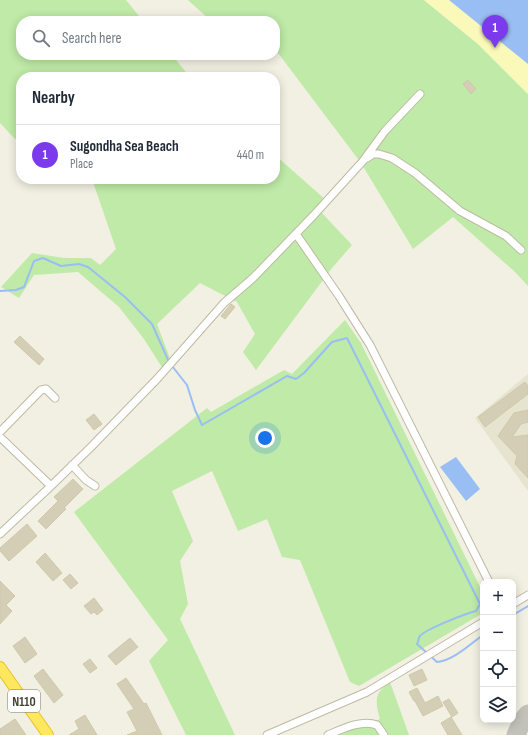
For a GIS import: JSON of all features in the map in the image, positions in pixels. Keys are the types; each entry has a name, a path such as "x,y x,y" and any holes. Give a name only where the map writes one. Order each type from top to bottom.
{"highway":[{"name":"N110","path":"0,667 48,735"}],"street":[{"path":"0,534 72,465 157,379 178,356 199,329 224,303 253,278 296,234 363,161 385,131 420,94"},
{"path":"363,161 373,154 379,154 392,158 415,173 460,211 506,236 521,250"},
{"path":"296,234 339,296 367,340 487,579"},
{"path":"0,432 41,390 46,389 55,398"},
{"path":"0,437 50,486"},
{"path":"72,465 86,480 95,486"},
{"path":"516,602 528,595"},
{"path":"267,735 367,692 434,650 480,624"},
{"path":"328,735 366,722 377,725 384,735"}],"shaded area":[{"path":"528,374 528,491 475,418"}],"green space":[{"path":"0,0 126,0 139,16 16,16 16,60 176,60 186,72 16,72 16,139 0,123"},
{"path":"188,0 424,0 478,44 528,94 528,286 515,272 453,217 413,249 361,163 280,56 280,16 206,16"},
{"path":"280,159 327,201 320,211 352,245 332,268 256,370 243,352 255,334 237,302 200,283 157,324 171,361 163,369 144,339 119,307 78,272 34,275 19,298 1,287 32,253 64,258 91,258 100,265 116,249 94,184 280,184"},
{"path":"345,320 361,343 480,587 480,615 359,686 350,682 300,560 282,557 267,519 238,531 212,471 172,491 193,541 180,561 188,604 180,619 235,735 186,735 149,661 168,640 74,512 207,408 211,412 284,370 292,374"},
{"path":"390,682 409,735 334,735 380,719 377,707 378,694"}],"sand":[{"path":"424,0 449,0 528,64 528,94 478,44"}],"water":[{"path":"449,0 528,0 528,64"},
{"path":"456,457 480,489 466,501 440,467"}],"building":[{"path":"468,80 476,89 471,94 463,84"},
{"path":"231,304 235,307 225,319 221,316"},
{"path":"20,336 44,359 39,365 14,342"},
{"path":"525,382 528,386 528,394 485,427 478,417"},
{"path":"528,410 528,422 521,424 512,437 528,435 528,478 515,464 517,456 498,436 514,413"},
{"path":"94,414 102,424 94,430 86,420"},
{"path":"73,479 83,489 46,529 38,521 58,501 54,497"},
{"path":"27,524 37,536 9,561 0,551 0,548"},
{"path":"45,553 62,573 53,581 36,562"},
{"path":"70,574 78,583 71,589 63,580"},
{"path":"0,581 15,596 6,605 12,611 0,624"},
{"path":"94,598 103,610 97,615 94,612 91,614 84,606"},
{"path":"25,637 37,654 25,663 13,646"},
{"path":"130,638 138,647 116,665 108,656"},
{"path":"90,659 97,668 90,673 83,664"},
{"path":"43,669 63,695 54,703 34,676"},
{"path":"422,669 427,680 414,686 409,675"},
{"path":"126,678 144,704 146,703 162,735 127,735 137,731 127,712 134,709 117,684"},
{"path":"417,688 425,703 438,696 443,706 423,716 409,692"},
{"path":"449,699 458,713 452,717 443,702"},
{"path":"85,715 97,735 69,735 79,729 75,721"},
{"path":"451,717 462,735 448,735 441,723"},
{"path":"15,719 26,735 0,735 0,729"}],"waterway":[{"path":"0,291 16,290 24,287 34,261 43,258 61,266 79,264 88,267 125,297 152,324 169,362"},
{"path":"172,366 187,385 195,410 202,425 287,376 296,379 304,373 332,342 347,338 480,604 476,611 429,630 419,637 417,644 437,662 443,661 455,655 480,637"},
{"path":"516,613 528,606"}],"taxiway":[{"path":"516,735 522,721 528,714"}],"place":[{"name":"Sugondha Sea Beach","path":"495,48"}]}
